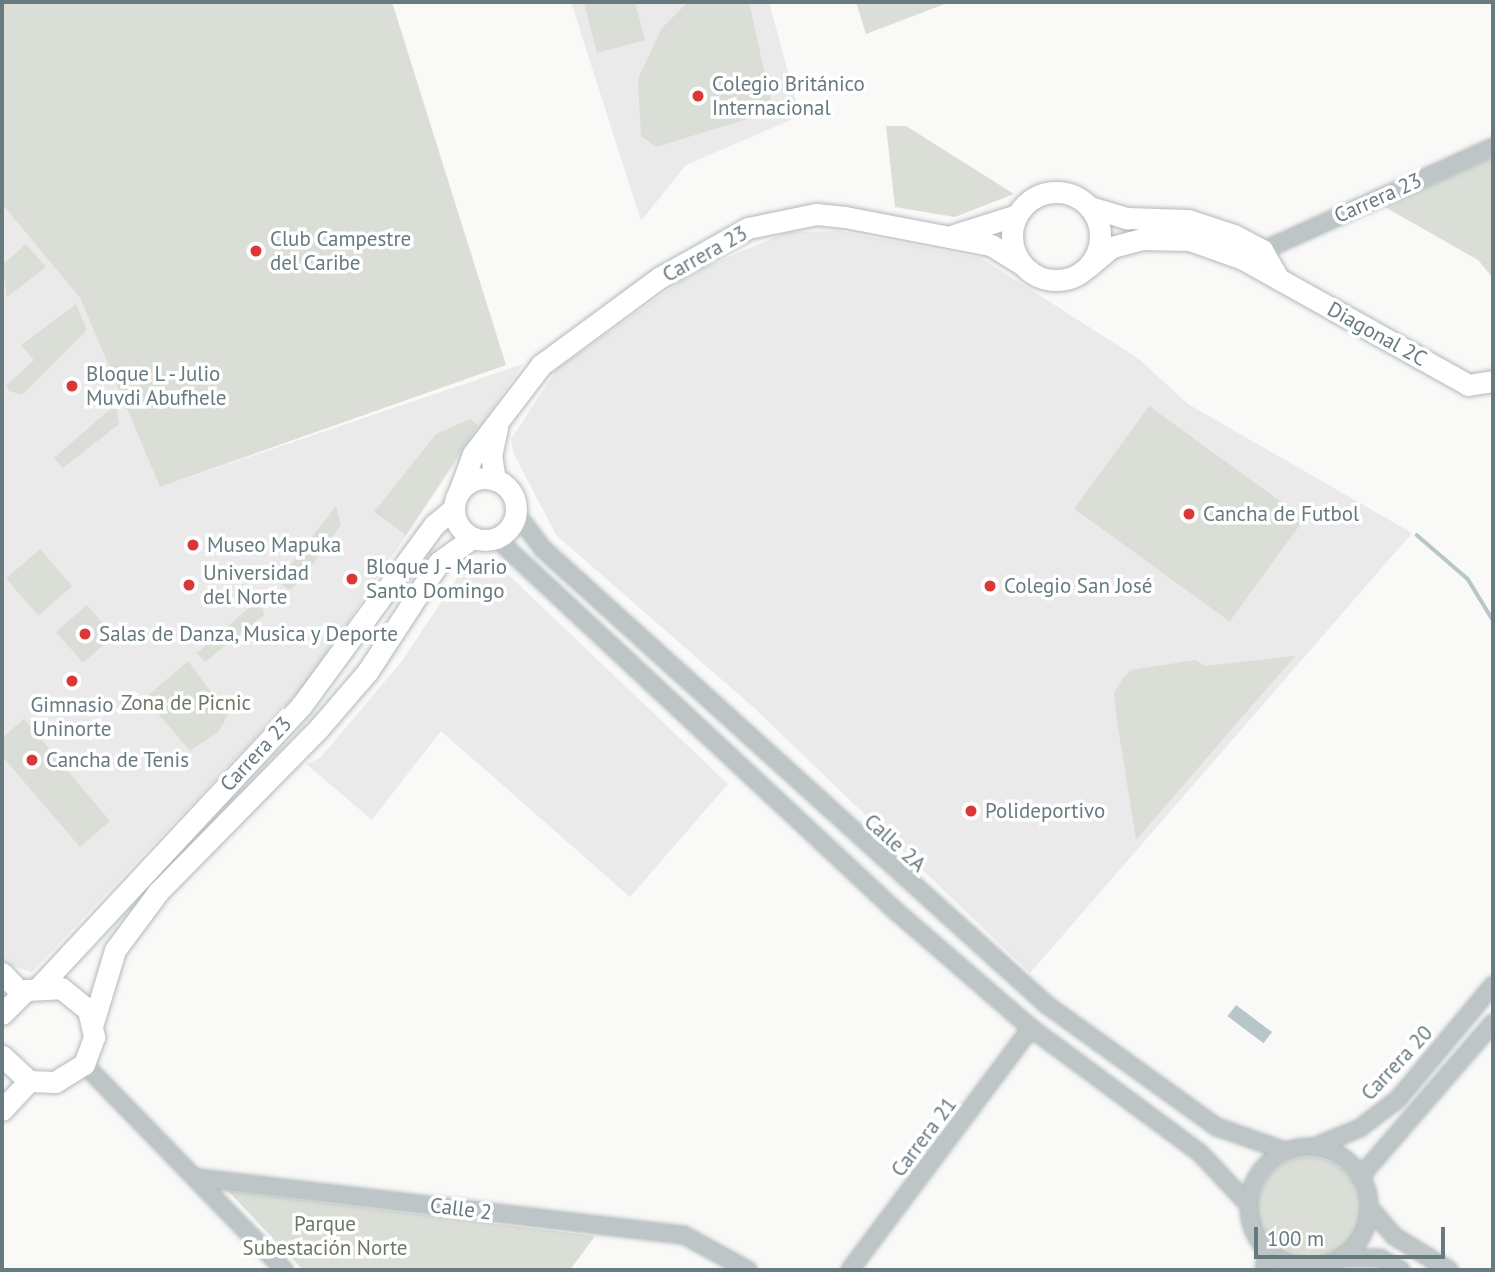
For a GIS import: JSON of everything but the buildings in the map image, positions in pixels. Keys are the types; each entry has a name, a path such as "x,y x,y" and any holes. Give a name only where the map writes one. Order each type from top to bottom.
{"street":[{"name":"Carrera 23","path":"1243,259 1493,146"},
{"path":"1243,259 1190,240 1159,238 1112,247 1088,267 1053,280 1020,263 1012,240 1017,215 1031,200 1051,192 1072,195 1090,207 1126,218 1188,220 1262,250 1279,279"},
{"path":"1088,267 1100,231 1090,207"},
{"name":"Carrera 23","path":"2,1013 31,989 301,706 434,525 456,500 464,472 500,418 551,356 659,278 748,228 816,214 952,235 991,245 1020,263"},
{"name":"Carrera 23","path":"952,235 1017,215"},
{"name":"Diagonal 2C","path":"1243,259 1485,384"},
{"name":"Carrera 23","path":"495,480 492,447 500,418"},
{"path":"497,538 516,513 514,496 495,480 479,478 456,500 460,529 472,538 497,538 897,912 1031,1028 1200,1153 1248,1204"},
{"name":"Calle 2A","path":"516,513 543,549 1047,1005 1217,1127 1285,1152"},
{"name":"Carrera 23","path":"84,1064 115,950 158,892 319,728 368,671 439,562 472,538"},
{"path":"2,974 31,989 74,995 93,1023"},
{"name":"Carrera 20","path":"1314,1147 1360,1128 1398,1098 1493,985"},
{"path":"1360,1177 1493,1023"},
{"name":"Carrera 21","path":"850,1270 1031,1028"},
{"path":"2,1056 29,1081 63,1080 84,1064 198,1178 284,1270"},
{"path":"2,1110 29,1081"},
{"path":"1264,1270 1266,1252 1250,1222 1248,1204 1259,1172 1285,1152 1314,1147 1342,1157 1360,1177 1369,1207 1394,1236 1449,1270"},
{"name":"Calle 2","path":"198,1178 684,1235 748,1270"},
{"path":"1342,1258 1362,1236 1369,1207"},
{"path":"1266,1252 1304,1269 1342,1258 1380,1258 1401,1270"}],"shaded area":[{"name":"Colegio Británico Internacional","path":"571,2 769,2 800,116 686,165 641,221"},
{"name":"Universidad del Norte","path":"2,204 80,298 160,487 523,364 303,687 32,972 2,963"},
{"name":"Colegio San José","path":"840,231 981,258 1139,359 1188,404 1412,533 1030,973 752,706 556,535 513,452 511,439 557,369 695,271 788,232"},
{"path":"481,563 498,565 728,784 630,897 441,731 372,820 306,764 320,758 402,661 461,572"},
{"path":"1236,1005 1272,1032 1264,1043 1228,1016"}],"green space":[{"name":"Club Campestre del Caribe","path":"2,2 392,2 506,365 160,487 80,298 2,204"},
{"path":"584,2 635,2 645,40 597,53"},
{"path":"688,2 749,2 773,111 656,147 641,136 638,79 662,28"},
{"path":"856,2 950,2 866,34"},
{"path":"886,126 906,126 1014,194 955,217 895,207"},
{"path":"1493,157 1493,278 1478,260 1383,206"},
{"path":"26,244 46,267 7,297 2,265"},
{"path":"76,304 87,330 22,395 9,391 6,386 34,360 21,345"},
{"path":"116,404 119,424 63,468 54,458"},
{"name":"Cancha de Futbol","path":"1149,406 1304,519 1230,622 1074,509"},
{"path":"470,419 478,425 406,535 374,512 436,434"},
{"path":"336,506 341,525 302,579 290,590 277,582"},
{"path":"40,549 72,586 38,616 6,579"},
{"name":"Zona de Picnic","path":"260,598 264,615 205,662 197,653"},
{"name":"Salas de Danza, Musica y Deporte","path":"87,605 114,636 83,663 56,632"},
{"path":"1295,656 1136,840 1114,693 1123,678 1131,670 1196,660 1205,666"},
{"name":"Zona de Picnic","path":"188,661 228,715 218,732 190,751 145,698"},
{"path":"24,719 110,821 80,847 2,756 2,738"},
{"path":"1309,1157 1329,1161 1352,1180 1357,1189 1361,1209 1357,1229 1338,1252 1329,1257 1309,1261 1289,1257 1266,1238 1261,1229 1257,1209 1261,1189 1280,1166 1289,1161"},
{"name":"Parque Subestación Norte","path":"228,1191 595,1236 570,1270 303,1270"}],"waterway":[{"path":"1417,535 1468,579 1493,620"}],"place":[{"name":"Colegio Británico Internacional","path":"698,96"},
{"name":"Club Campestre del Caribe","path":"256,251"},
{"name":"Bloque L - Julio Muvdi Abufhele","path":"72,386"},
{"name":"Cancha de Futbol","path":"1189,514"},
{"name":"Museo Mapuka","path":"193,545"},
{"name":"Bloque J - Mario Santo Domingo","path":"352,579"},
{"name":"Universidad del Norte","path":"189,585"},
{"name":"Colegio San José","path":"990,586"},
{"name":"Salas de Danza, Musica y Deporte","path":"85,634"},
{"name":"Gimnasio Uninorte","path":"72,681"},
{"name":"Cancha de Tenis","path":"32,760"},
{"name":"Polideportivo","path":"971,811"}]}
